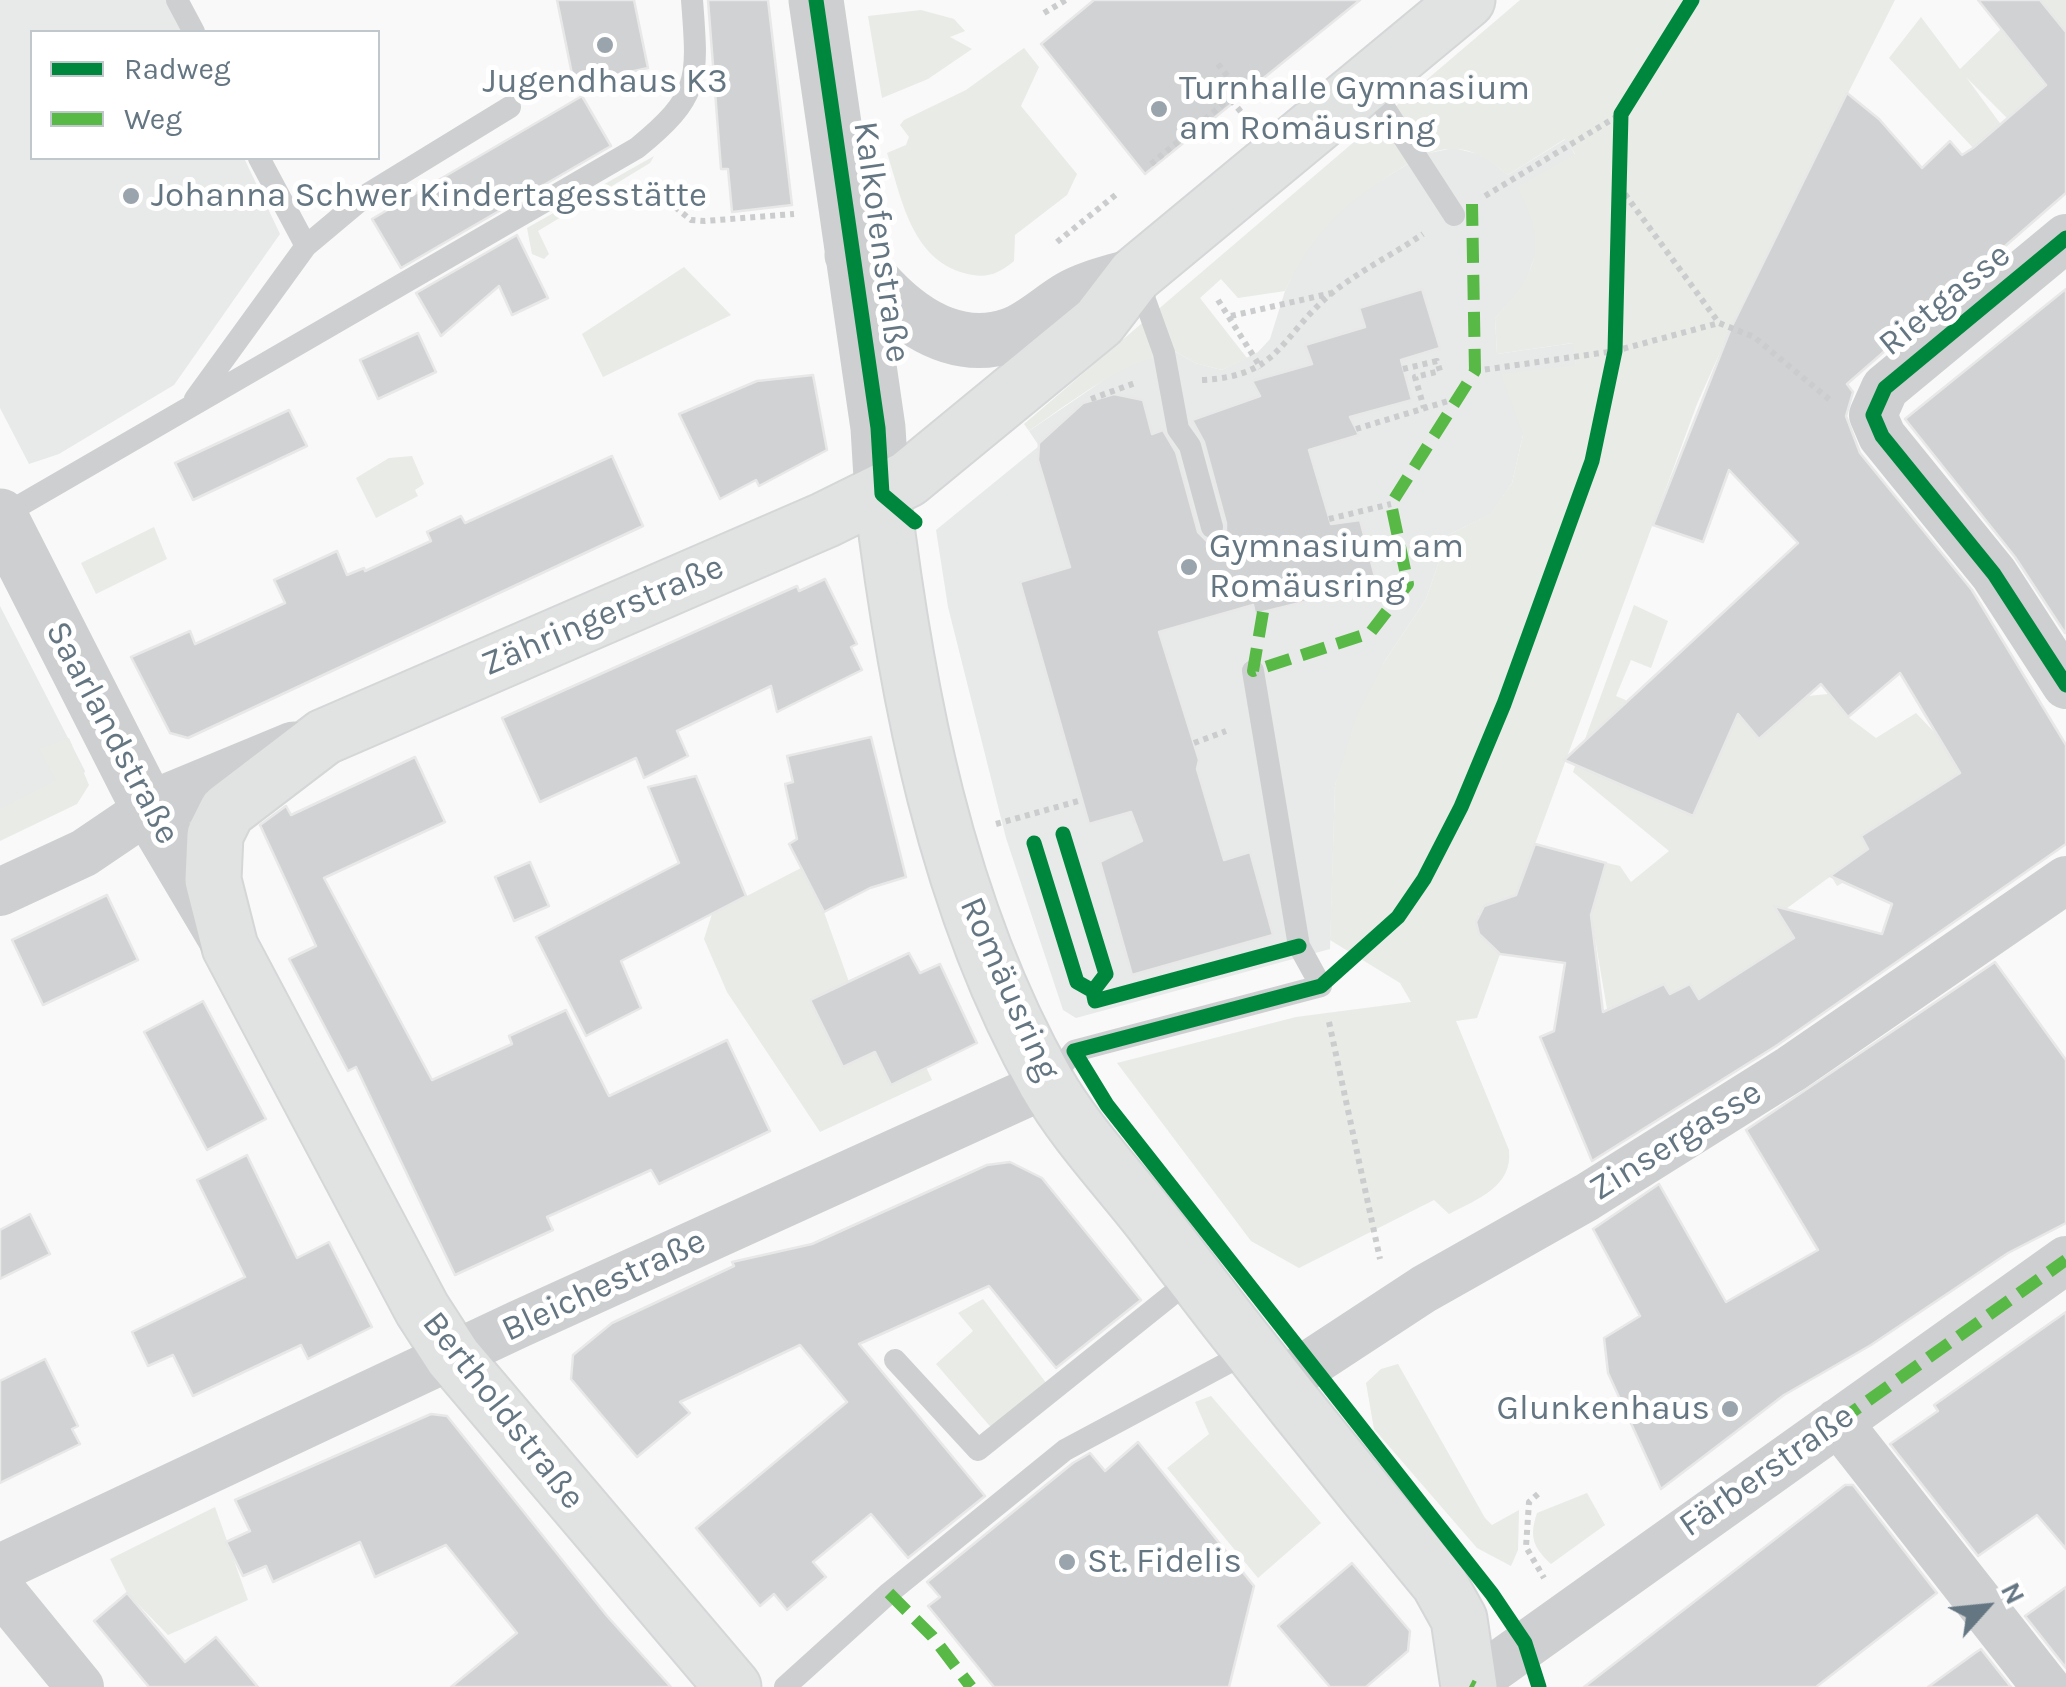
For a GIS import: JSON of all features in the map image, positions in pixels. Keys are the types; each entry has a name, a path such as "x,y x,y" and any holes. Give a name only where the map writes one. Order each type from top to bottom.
{"main road":[{"path":"882,494 928,465 1099,322 1135,274 1467,0"},
{"name":"Zähringerstraße","path":"230,946 212,880 215,834 227,811 324,737 882,494"},
{"name":"Romäusring","path":"882,494 892,578 925,752 974,925 1047,1084 1264,1368 1439,1583 1460,1620 1470,1686"},
{"name":"Bertholdstraße","path":"230,946 422,1309 453,1356 733,1687"}],"street":[{"name":"Kalkofenstraße","path":"816,0 878,428 882,494"},
{"name":"Rietgasse","path":"1873,415 1885,388 2066,238"},
{"path":"852,254 881,294 917,322 963,340 1014,335 1073,296 1135,274"},
{"path":"1873,415 1882,436 1994,574 2066,685"},
{"name":"Saarlandstraße","path":"0,517 149,809 230,946"},
{"name":"Zähringerstraße","path":"0,892 84,853 149,809 324,737"},
{"name":"Zinsergasse","path":"1264,1368 1392,1310 1587,1197 1791,1068 2066,880"},
{"name":"Bleichestraße","path":"0,1568 1047,1084"},
{"name":"Färberstraße","path":"1470,1686 1568,1611 2066,1260"},
{"path":"1838,1422 2046,1687"},
{"path":"0,1589 80,1687"}],"lane":[{"path":"177,0 193,30"},
{"path":"0,517 650,138 683,106 695,78 692,0"},
{"path":"1369,84 1454,215"},
{"path":"189,408 306,246 368,194 510,107"},
{"path":"260,160 306,246"},
{"path":"1135,274 1172,381 1178,429 1190,446 1212,526"},
{"path":"1047,1084 1074,1051 1321,986 1298,946 1253,670"},
{"path":"895,1360 978,1450 1194,1277"},
{"path":"785,1687 890,1592 1064,1450 1264,1368"}],"path":[{"path":"1051,0 1044,13 1066,0"},
{"path":"1218,64 1236,87"},
{"path":"1151,164 1222,105 1227,94 1251,124"},
{"path":"1080,404 1133,383 1234,378 1261,368 1332,293 1621,114"},
{"path":"1619,186 1719,322 1754,337 1836,405 1873,415"},
{"path":"1042,255 1118,193"},
{"path":"675,207 691,220 705,221 788,215"},
{"path":"1231,316 1332,293"},
{"path":"1218,300 1261,368"},
{"path":"1474,371 1614,351 1719,322"},
{"path":"1403,369 1437,361 1440,371 1416,377 1424,408"},
{"path":"1356,429 1458,398"},
{"path":"1329,519 1391,504"},
{"path":"983,827 1082,800"},
{"path":"1321,986 1392,1310"},
{"path":"1538,1494 1529,1502 1526,1547 1568,1611"}],"shaded area":[{"name":"Johanna Schwer Kindertagesstätte","path":"0,0 188,0 186,30 30,30 30,160 245,160 280,234 174,385 59,454 29,464 0,408"},
{"path":"1520,0 1895,0 1743,301 1697,404 1535,844 1523,898 1495,901 1478,914 1479,934 1500,954 1477,1018 1456,1021 1509,1150 1505,1174 1491,1190 1449,1214 1434,1200 1299,1268 1251,1241 1117,1063 1296,1017 1411,1002 1400,983 1330,940 1335,785 1356,717 1384,662 1426,599 1448,535 1490,514 1512,483 1523,435 1501,374 1576,365 1573,343 1497,354 1495,318 1521,286 1534,257 1533,226 1517,187 1575,154 1565,139 1508,175 1482,157 1460,149 1422,156 1376,184 1330,222 1306,253 1285,291 1238,298 1221,279 1200,298 1247,358 1222,370 1195,363 1174,351 1116,374 1029,431 1024,424"},
{"path":"2040,0 2066,0 2066,31 2065,31"},
{"path":"921,10 954,19 965,31 950,37 972,49 928,79 882,98 868,16"},
{"path":"1921,17 1960,69 2001,29 2045,86 2009,120 1966,77 2002,126 1975,150 1889,58"},
{"path":"1024,48 1039,67 1021,106 1077,174 1067,195 1015,235 1014,261 990,274 964,273 946,265 920,241 904,207 887,153 906,145 909,137 900,125 904,120 966,90"},
{"name":"Gymnasium am Romäusring","path":"1566,139 1575,155 1535,221 1537,249 1525,285 1495,318 1497,354 1574,343 1576,365 1523,435 1512,483 1491,514 1448,535 1426,599 1384,662 1335,785 1330,949 1076,1018 1063,1010 1006,838 948,607 936,530 1039,446 1029,431 1126,365 1174,351 1195,363 1222,370 1258,352 1270,339 1285,291 1304,251 1345,203 1424,154 1454,148 1482,155 1508,175"},
{"path":"654,156 650,163 538,231 549,254 544,259 532,254 527,228"},
{"path":"684,267 731,315 603,377 582,334"},
{"path":"412,456 424,484 415,490 418,496 376,518 356,478 389,458"},
{"path":"154,527 167,559 96,594 81,563"},
{"path":"1634,605 1668,621 1651,668 1631,660 1616,696 1651,711 1634,790 1693,816 1727,738 1734,709 1759,738 1808,696 1828,694 1848,717 1876,738 1916,713 1938,736 1965,720 2006,785 1862,836 1877,863 1837,886 1831,876 1779,914 1794,938 1699,999 1690,984 1670,994 1607,1009 1591,915 1607,863 1620,866 1631,882 1669,851 1573,772"},
{"path":"0,606 85,771 71,806 0,838"},
{"path":"69,738 89,785 77,804 0,841 0,809 56,780 39,749"},
{"path":"801,868 824,912 849,982 810,1001 842,1067 875,1052 891,1084 926,1067 932,1080 820,1132 727,992 704,939 712,914"},
{"path":"983,1299 1047,1384 995,1432 936,1364 973,1331 958,1313"},
{"path":"1398,1364 1485,1518 1492,1525 1519,1510 1518,1550 1511,1566 1477,1548 1374,1429 1366,1383 1381,1369"},
{"path":"1211,1396 1321,1523 1258,1578 1167,1468 1209,1434 1195,1402"},
{"path":"1587,1493 1605,1525 1551,1564 1534,1541 1537,1513"},
{"path":"215,1507 248,1600 168,1635 127,1593 110,1559"}],"building":[{"name":"Jugendhaus K3","path":"557,0 634,0 648,68 574,84"},
{"path":"708,0 768,0 792,205 732,212 728,169 721,169"},
{"name":"Turnhalle Gymnasium am Romäusring","path":"1094,0 1360,0 1145,174 1041,44"},
{"path":"1978,0 2040,0 2066,32 2066,193 1847,384 1853,392 1846,416 1860,453 1972,590 2066,745 2066,844 1776,1046 1592,1161 1540,1037 1554,1031 1565,963 1500,954 1479,934 1476,922 1484,906 1516,895 1535,844 1606,863 1591,915 1603,1012 1664,984 1670,994 1690,984 1699,999 1794,938 1774,906 1882,934 1892,904 1830,876 1868,849 1861,836 1960,773 1900,673 1848,717 1821,684 1759,739 1738,714 1693,816 1564,760 1798,543 1729,470 1703,542 1653,525 1731,328 1847,93 1879,119 1922,168 1950,141 1962,155 1973,148 2046,85"},
{"path":"582,96 611,146 401,268 372,219"},
{"path":"517,235 548,298 512,315 499,286 441,336 416,293"},
{"path":"1422,289 1440,348 1401,360 1412,400 1350,417 1359,435 1309,450 1331,524 1360,520 1377,584 1255,614 1253,605 1159,632 1199,760 1197,769 1224,860 1250,852 1273,935 1132,975 1100,862 1142,841 1131,812 1089,824 1020,582 1070,567 1038,460 1039,443 1083,403 1114,394 1143,400 1152,434 1163,430 1176,452 1198,532 1207,541 1217,541 1226,532 1226,523 1204,442 1192,420 1260,396 1252,381 1312,364 1305,345 1365,327 1359,308"},
{"path":"2066,289 2065,633 2015,557 1905,419"},
{"path":"418,333 436,372 378,399 360,360"},
{"path":"813,375 827,450 759,486 756,480 720,499 679,414 757,381"},
{"path":"289,410 307,446 193,500 175,463"},
{"path":"612,456 643,526 188,738 170,733 131,657 190,631 195,644 285,603 274,580 337,551 347,575 364,568 365,571 431,541 427,532 461,516 465,523"},
{"path":"825,579 857,644 851,647 862,670 777,712 771,686 677,731 688,756 644,778 636,758 540,802 502,718 797,586 799,591"},
{"path":"871,737 906,877 870,888 824,912 789,844 797,839 785,784 793,782 787,756"},
{"path":"415,757 445,822 324,878 432,1080 512,1044 509,1036 566,1010 609,1096 727,1040 770,1131 659,1184 651,1170 547,1217 553,1230 455,1275 356,1067 348,1071 289,959 316,946 260,825 286,806 291,815"},
{"path":"696,776 746,896 621,961 641,1008 586,1036 536,937 679,863 648,787"},
{"path":"530,862 549,906 514,921 495,877"},
{"path":"107,895 138,960 43,1005 12,940"},
{"path":"909,953 920,973 940,964 977,1043 891,1085 875,1052 843,1067 810,1000"},
{"path":"1995,962 2066,1060 2066,1223 2008,1253 1871,1345 1784,1395 1661,1489 1608,1373 1604,1338 1640,1316 1593,1229 1659,1184 1726,1302 1818,1250 1746,1130"},
{"path":"203,1001 266,1119 207,1150 144,1032"},
{"path":"247,1155 297,1258 329,1242 372,1327 308,1359 301,1345 193,1396 173,1355 148,1366 132,1332 245,1277 197,1180"},
{"path":"1010,1162 1042,1178 1141,1300 1056,1368 989,1286 859,1344 985,1496 908,1558 871,1514 813,1562 826,1577 787,1610 774,1594 760,1606 696,1528 847,1402 800,1345 680,1402 690,1413 637,1457 571,1379 573,1355 612,1323 734,1266 732,1262 812,1244 987,1165"},
{"path":"30,1214 50,1254 0,1279 0,1230"},
{"path":"2066,1312 2066,1549 2037,1515 1978,1556 1890,1444 1938,1411 1934,1405"},
{"path":"45,1359 78,1426 72,1429 80,1444 0,1483 0,1381"},
{"path":"431,1414 447,1416 607,1616 671,1687 451,1687 517,1633 446,1545 375,1577 360,1542 273,1582 266,1566 243,1576 226,1542 250,1531 235,1500"},
{"name":"St. Fidelis","path":"1138,1442 1254,1586 1229,1687 994,1687 928,1606 940,1597 927,1582 1073,1463 1090,1453 1105,1471"},
{"path":"1845,1485 1853,1485 1937,1593 1816,1687 1584,1687"},
{"path":"1352,1563 1410,1631 1408,1651 1366,1687 1330,1687 1278,1626"},
{"path":"2066,1587 2066,1668 2025,1616"},
{"path":"127,1593 185,1662 216,1637 258,1687 149,1687 94,1621"},
{"path":"1981,1649 2011,1687 1928,1687 1975,1653"}],"marked path":[{"path":"1263,612 1253,671 1370,633 1408,584 1391,504 1475,371 1472,204"},
{"path":"1838,1422 2066,1260"},
{"path":"889,1593 932,1636 971,1687"},
{"path":"1470,1685 1474,1687"}],"cycle path":[{"path":"816,0 878,428 882,494 915,522"},
{"path":"1539,1687 1525,1643 1492,1594 1107,1105 1074,1051 1321,986 1398,917 1424,879 1461,807 1504,704 1592,461 1615,351 1621,114 1692,0"},
{"path":"2066,238 1885,388 1873,415 1882,436 1994,574 2066,685"},
{"path":"1063,834 1106,974 1093,991"},
{"path":"1034,843 1077,982 1093,991 1095,1001 1299,946"}],"place":[{"name":"Jugendhaus K3","path":"605,45"},
{"name":"Turnhalle Gymnasium am Romäusring","path":"1159,109"},
{"name":"Johanna Schwer Kindertagesstätte","path":"131,196"},
{"name":"Gymnasium am Romäusring","path":"1189,567"},
{"name":"Glunkenhaus","path":"1730,1409"},
{"name":"St. Fidelis","path":"1067,1562"}]}
